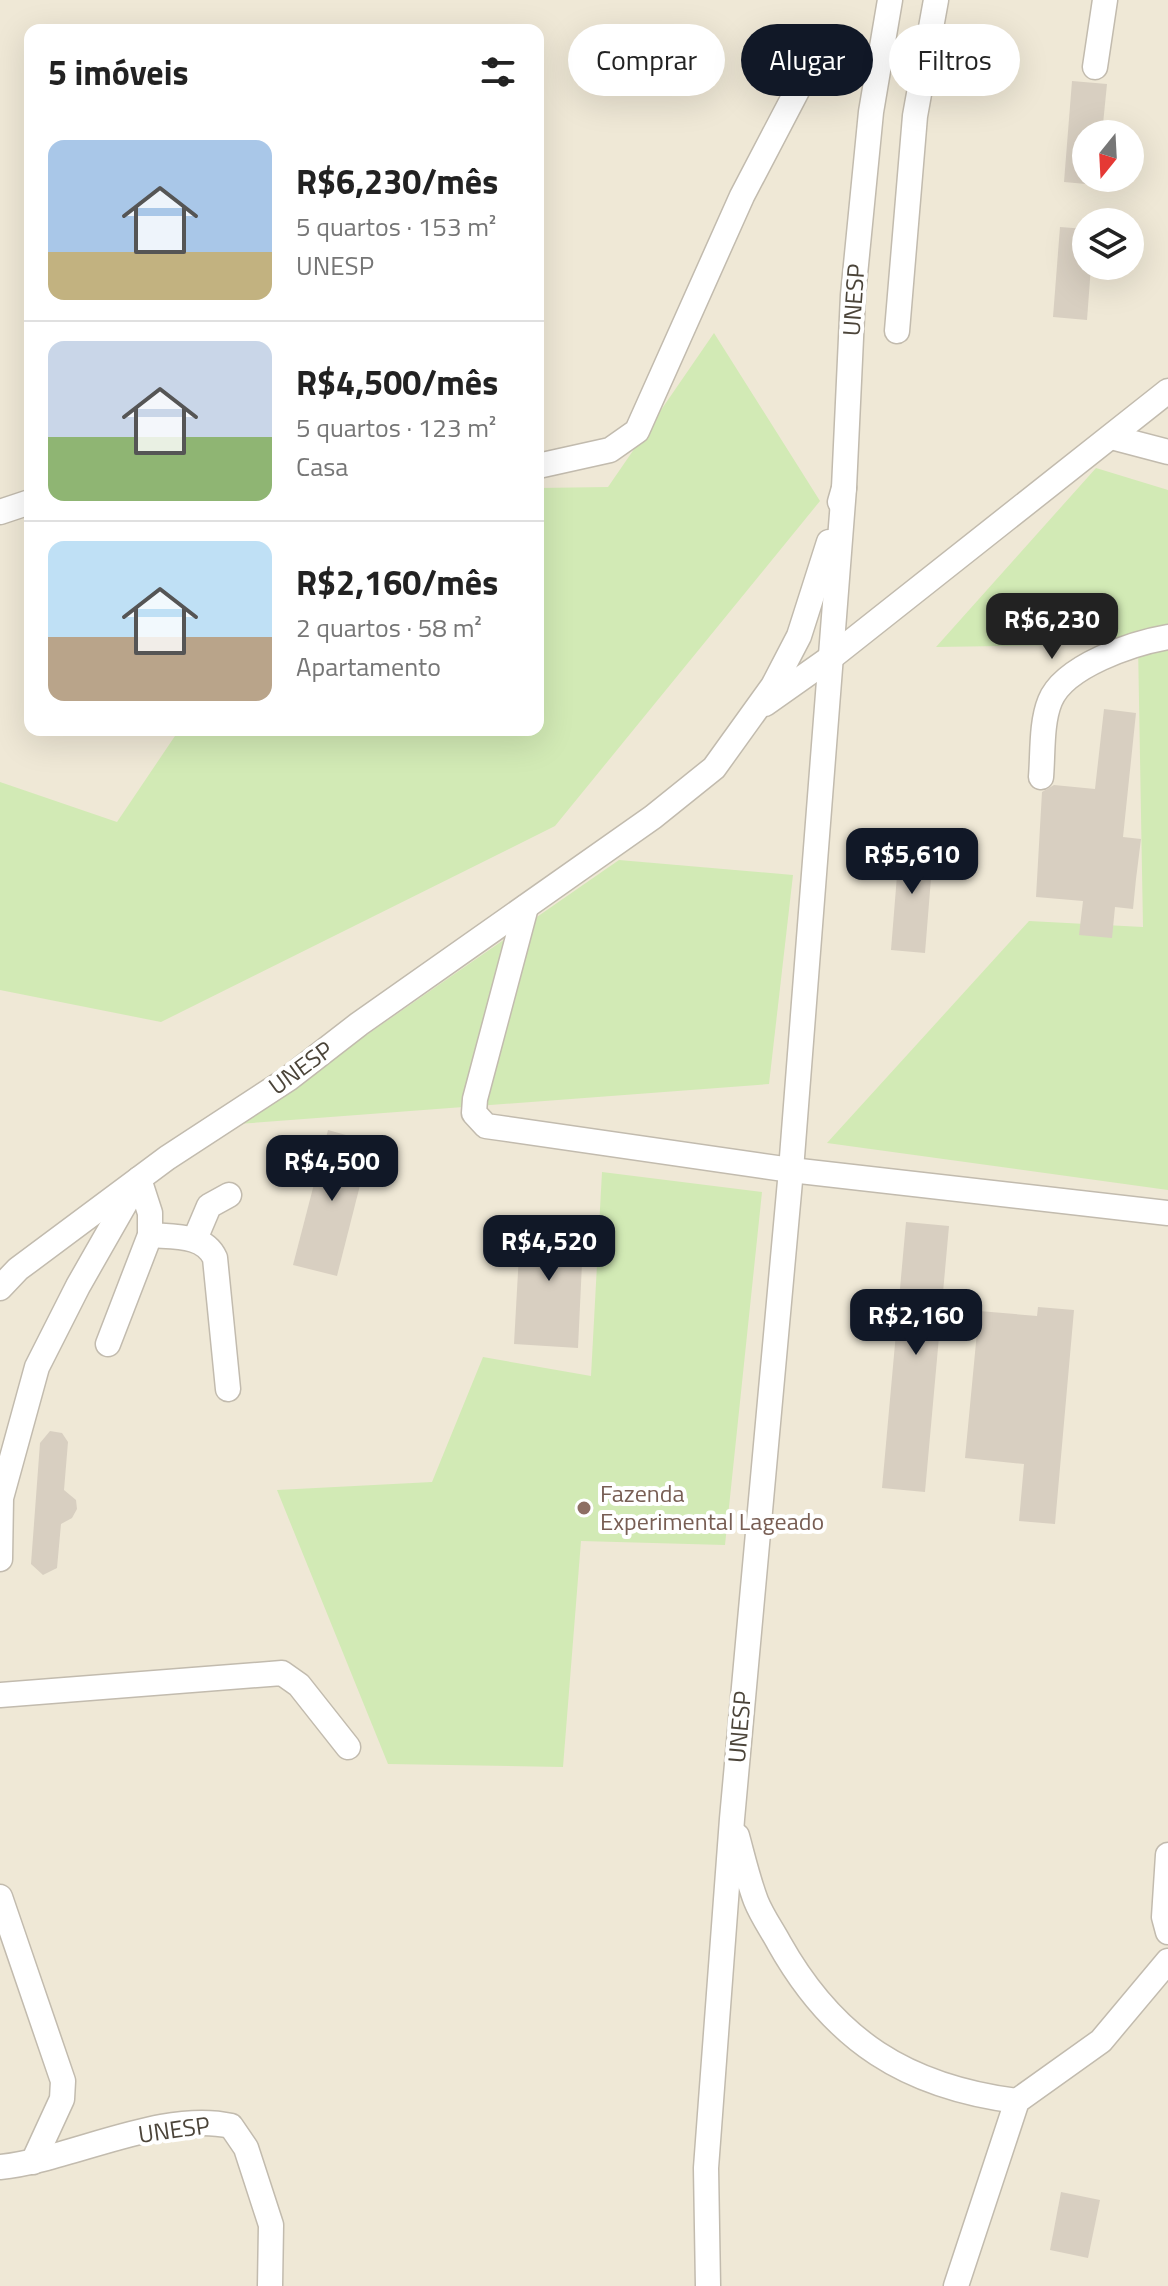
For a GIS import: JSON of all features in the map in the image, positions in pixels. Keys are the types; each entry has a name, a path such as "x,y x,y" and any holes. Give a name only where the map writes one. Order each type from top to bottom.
{"street":[{"name":"UNESP","path":"708,2286 706,2168 732,1819 791,1170 833,656 853,295 871,112 890,0"},
{"name":"UNESP","path":"897,331 915,116 936,0"},
{"path":"1095,67 1105,0"},
{"path":"544,465 610,450 637,431 742,196 794,96"},
{"path":"871,112 915,116"},
{"name":"UNESP","path":"754,712 833,656 1168,391"},
{"path":"1111,437 1168,452"},
{"name":"UNESP","path":"0,1288 18,1269 139,1179 288,1079 359,1024 526,907 714,768 773,686 799,636 821,573 844,488"},
{"path":"0,512 24,504"},
{"path":"1041,777 1048,705 1057,687 1099,660 1137,642 1168,637"},
{"path":"526,907 475,1099 474,1113 486,1126 791,1170 1168,1213"},
{"path":"108,1344 150,1235 150,1213 139,1179"},
{"path":"0,1559 1,1498 37,1367 78,1286 139,1179"},
{"path":"195,1239 209,1206 229,1195"},
{"path":"150,1235 195,1239 210,1247 215,1258 228,1389"},
{"path":"0,1695 282,1673 299,1685 348,1747"},
{"path":"732,1819 756,1902 798,1976 836,2022 870,2050 921,2077 969,2095 1017,2101"},
{"path":"1168,1855 1164,1917 1168,1932"},
{"path":"0,1897 63,2081 62,2099 33,2162"},
{"path":"956,2286 1017,2101 1101,2041 1168,1961"},
{"name":"UNESP","path":"0,2167 33,2162 151,2131 215,2122 231,2126 246,2148 271,2225 270,2286"}],"shaded area":[{"name":"Fazenda Experimental Lageado","path":"0,0 1168,0 1168,2286 0,2286"}],"green space":[{"path":"714,333 820,501 555,826 161,1022 0,990 0,782 117,822 175,736 544,736 544,488 608,487"},
{"path":"1096,468 1168,490 1168,1190 827,1143 1029,921 1143,927 1138,644 936,647"},
{"path":"619,860 793,875 769,1084 238,1124"},
{"path":"602,1172 762,1192 725,1545 581,1541 563,1767 388,1764 277,1490 432,1482 483,1357 591,1376"}],"building":[{"path":"1072,81 1107,84 1103,120 1072,120 1072,183 1064,182"},
{"path":"1060,227 1072,228 1072,280 1090,280 1087,320 1053,317"},
{"path":"1104,709 1136,713 1123,837 1141,839 1133,909 1115,907 1112,938 1079,935 1083,901 1036,897 1042,792 1054,785 1095,789"},
{"path":"900,838 934,841 925,953 891,950"},
{"path":"328,1130 371,1142 337,1276 293,1265"},
{"path":"521,1218 584,1221 578,1348 514,1344"},
{"path":"906,1222 949,1226 925,1492 882,1488"},
{"path":"1038,1307 1074,1310 1055,1524 1019,1521 1024,1464 965,1458 979,1311 1037,1316"},
{"path":"50,1431 62,1433 68,1442 64,1490 76,1500 77,1509 72,1518 61,1524 57,1568 43,1575 31,1564 40,1443"},
{"path":"1061,2192 1100,2200 1088,2258 1050,2250"}],"place":[{"name":"Fazenda Experimental Lageado","path":"584,1508"}]}
